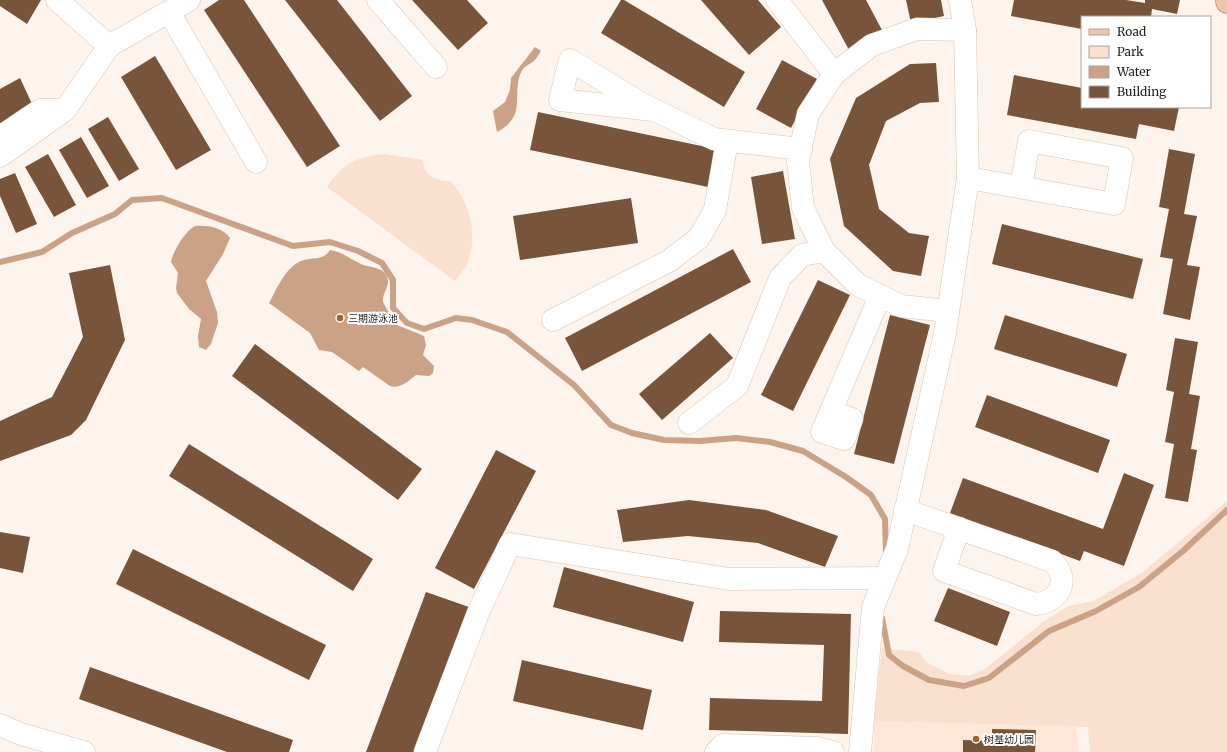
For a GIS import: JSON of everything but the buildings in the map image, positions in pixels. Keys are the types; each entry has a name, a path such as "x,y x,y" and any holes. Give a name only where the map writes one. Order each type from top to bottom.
{"street":[{"path":"58,0 109,46"},
{"path":"0,156 65,110 109,46 188,0"},
{"path":"378,0 436,67"},
{"path":"777,0 834,74"},
{"path":"860,752 873,607 897,549 906,510 948,311 968,178 965,30 960,0"},
{"path":"169,12 256,162"},
{"path":"948,311 901,306 880,296 858,285 824,251 803,208 798,161 808,114 834,74 872,45 917,29 965,30"},
{"path":"0,137 40,110 65,110"},
{"path":"653,110 714,139 800,149"},
{"path":"553,320 669,261 699,238 715,210 727,141"},
{"path":"968,178 1114,204 1122,158 1029,141 1021,187"},
{"path":"689,423 736,386 780,278 802,255 824,251"},
{"path":"831,412 880,296"},
{"path":"906,510 959,528 1052,561 1060,568 1063,583 1055,597 1047,603 1036,604 944,571 959,528"},
{"path":"425,752 478,614 510,544 729,579 885,578"},
{"path":"0,725 21,734 84,752"},
{"path":"716,752 722,746 817,748 833,752"}],"shaded area":[{"name":"树基幼儿园","path":"874,721 1076,727 1079,752 874,752"}],"green space":[{"path":"385,154 423,160 425,170 431,176 440,180 450,181 463,199 471,221 472,244 466,266 455,281 327,187 339,172 352,162 375,155"},
{"path":"1227,501 1227,752 1090,752 1088,727 874,721 882,648 919,652 926,662 949,674 969,676 985,669 1043,622 1069,606 1094,601 1143,572"}],"water":[{"path":"535,47 541,51 534,61 522,70 519,79 516,111 513,119 497,132 493,111 505,102 510,90 511,78"},
{"path":"195,226 219,229 230,238 223,254 206,281 217,312 218,323 211,344 206,350 199,347 198,336 201,319 189,309 177,293 176,288 178,273 171,262 174,252 180,242 187,232"},
{"name":"三期游泳池","path":"330,250 339,252 361,264 377,268 387,276 388,281 383,302 391,317 392,323 424,336 426,345 423,355 434,366 433,373 429,376 416,375 401,385 394,387 390,386 363,367 359,371 332,352 319,350 310,333 269,303 281,281 292,266 306,259 319,258 327,254"}],"waterway":[{"path":"0,262 42,252 72,233 115,214 132,200 162,198 293,246 330,242 358,251 382,263 393,280 393,308 407,323 424,329 456,318 472,320 507,332 574,385 611,425 632,433 664,440 700,441 736,438 770,442 803,451 846,477 871,495 885,519 886,553"},
{"path":"882,618 889,655 903,666 929,680 964,686 989,678 1049,631 1096,611 1139,587 1183,551 1227,510"}],"place":[{"name":"三期游泳池","path":"340,318"},
{"name":"树基幼儿园","path":"976,739"}]}
